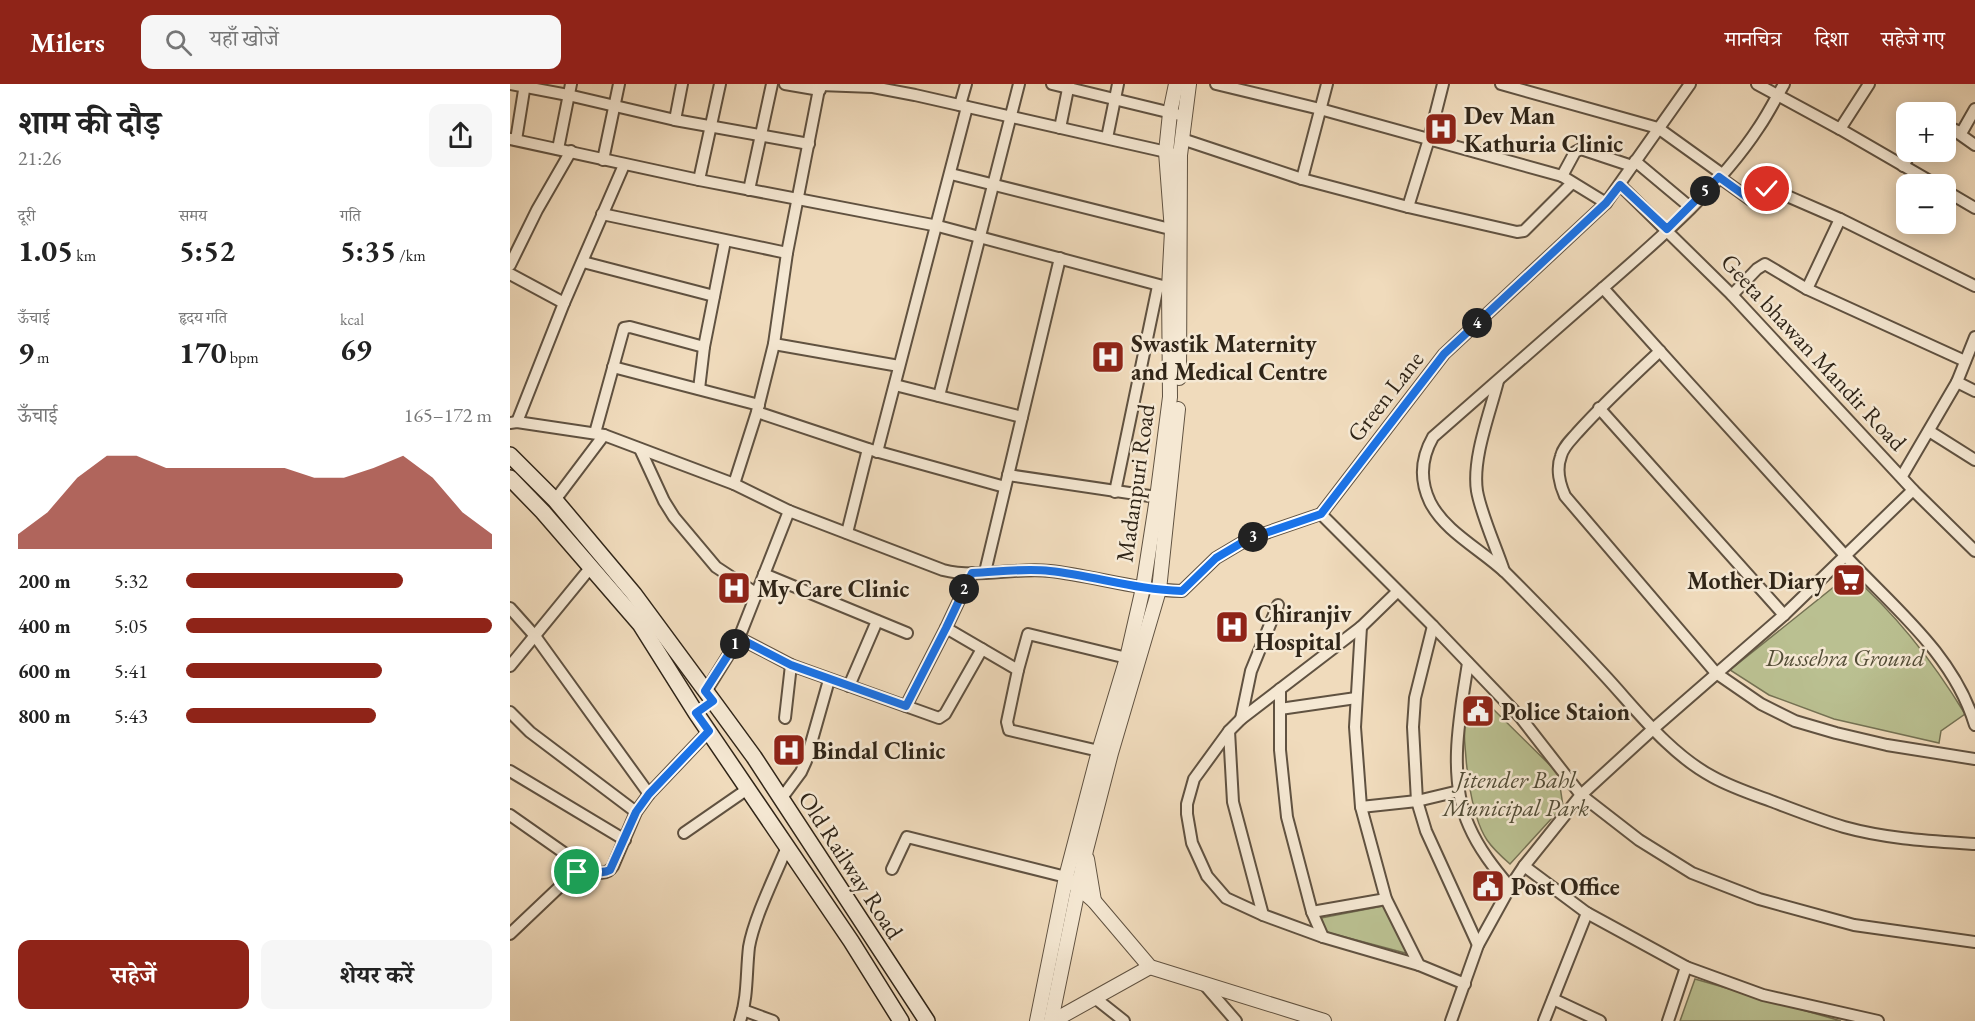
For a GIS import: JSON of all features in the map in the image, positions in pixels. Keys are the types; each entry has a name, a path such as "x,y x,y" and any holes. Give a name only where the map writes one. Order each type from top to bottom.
{"main road":[{"name":"Old Railway Road","path":"510,455 555,500 634,594 754,757 927,1021"},
{"name":"Old Railway Road","path":"510,478 640,624 696,713 851,941 901,1021"},
{"path":"696,713 709,696"},
{"path":"851,941 868,931"}],"street":[{"path":"510,84 569,89 614,105 675,120 809,144"},
{"path":"603,160 619,84"},
{"path":"675,120 682,84"},
{"path":"699,180 720,84"},
{"path":"749,190 772,84"},
{"path":"785,84 873,85 916,89 963,106 1180,155"},
{"path":"847,533 895,385 938,226 951,174 966,84"},
{"path":"939,396 1019,84"},
{"path":"1052,84 1069,86 1114,100 1184,116"},
{"path":"1107,138 1118,84"},
{"name":"Madanpuri Road","path":"1176,84 1170,112 1166,152 1176,231"},
{"name":"Madanpuri Road","path":"1037,1021 1066,877 1098,750 1127,658 1163,498 1179,400 1169,288 1176,231 1184,116 1190,84"},
{"path":"1216,84 1562,176 1606,203"},
{"path":"1302,179 1327,84"},
{"path":"1408,207 1443,84"},
{"path":"1501,84 1658,128 1751,200 1756,200 1767,189 1840,219 1975,286"},
{"name":"Green Lane","path":"1321,514 1444,354 1606,203 1690,84"},
{"path":"1757,84 1917,174"},
{"path":"1784,84 1759,127 1720,176 1690,207 1603,288 1433,437 1427,448 1422,467 1423,482 1431,503 1447,524 1504,571 1653,729 1687,761 1713,777 1845,828 1912,840 1975,844"},
{"path":"1840,129 1869,84"},
{"path":"525,85 513,140 624,165 938,226 1169,288 1115,492"},
{"path":"734,484 758,408 774,344 787,253 820,86"},
{"path":"1060,128 1069,86"},
{"path":"558,149 569,89"},
{"path":"1975,108 1963,130 1958,133 1975,145"},
{"path":"1182,139 1302,179 1408,207 1520,232 1524,231 1572,183"},
{"path":"1562,176 1575,152 1581,149 1634,164 1690,207"},
{"path":"510,264 537,210 571,152"},
{"path":"1903,166 1905,162"},
{"path":"624,165 513,422 599,434 734,484 789,511 956,573 1050,571 1143,588 1182,591 1216,558 1248,539 1321,514 1521,718 1581,795 1639,840 1692,873 1759,899 1854,925 1975,942"},
{"path":"951,174 1176,231"},
{"name":"Geeta bhawan Mandir Road","path":"1620,185 1667,229 1732,296 1913,490 1975,551"},
{"path":"1956,197 1975,208"},
{"path":"602,214 787,253"},
{"path":"1807,289 1840,219"},
{"path":"699,389 704,347 725,241"},
{"path":"985,572 1060,258"},
{"path":"583,262 714,296"},
{"path":"1732,296 1757,269 1765,264 1807,289 1965,361"},
{"path":"510,274 564,303"},
{"path":"1603,288 1846,557 1925,639 1948,667 1961,688 1975,725"},
{"path":"555,500 599,434 622,330 628,327 704,347"},
{"path":"1902,476 1957,382 1975,337"},
{"path":"774,344 899,366"},
{"path":"1660,351 1599,408 1567,445 1560,456 1560,484 1565,496 1716,673 1761,704 1795,721 1836,733 1887,745 1975,759"},
{"path":"613,367 699,389 758,408 872,451 1005,487"},
{"path":"1498,381 1478,459 1476,477 1478,492 1504,571"},
{"path":"1957,382 1975,391"},
{"path":"895,385 1022,417"},
{"path":"1599,408 1784,615"},
{"path":"1929,431 1975,460"},
{"path":"640,449 674,517 716,567 756,594"},
{"path":"1008,475 1163,498"},
{"path":"1451,1021 1478,945 1510,887 1581,795 1784,615 1913,490"},
{"name":"Madanpuri Road","path":"1052,1021 1086,850 1111,753 1159,590 1163,498"},
{"path":"709,696 739,638 789,511"},
{"path":"510,666 591,567"},
{"path":"906,706 972,573"},
{"path":"764,574 907,633"},
{"path":"1397,592 1361,627 1241,719 1229,731 1194,779 1187,804 1190,834 1207,876 1226,898 1263,915 1323,937 1419,965 1465,984"},
{"path":"1241,719 1251,671 1278,605"},
{"path":"510,608 535,636 649,794"},
{"path":"849,686 877,621"},
{"path":"1433,626 1415,698 1413,727 1417,801 1426,831 1478,945"},
{"path":"1361,627 1355,727 1361,807 1386,899 1419,965"},
{"path":"946,628 1018,670"},
{"path":"1098,750 1009,730 1007,722 1028,634 1127,658"},
{"path":"739,638 791,665 936,717 943,716 982,649"},
{"path":"1468,663 1457,740 1459,791 1468,825 1486,858 1510,887"},
{"path":"785,718 791,665"},
{"path":"781,799 801,772 806,761 829,680"},
{"path":"1280,689 1280,750 1287,817 1312,912 1323,937"},
{"path":"1280,709 1356,698"},
{"path":"510,712 530,732 636,812"},
{"path":"510,814 586,869 602,873 610,870 636,812 649,794 709,731"},
{"path":"1229,731 1233,802 1263,915"},
{"path":"510,771 625,840"},
{"path":"684,833 749,788"},
{"path":"1361,807 1417,801 1459,791"},
{"path":"892,869 907,837 1066,877 1094,901 1150,967 1324,1021"},
{"path":"773,1021 742,1016 747,994 750,947 754,929 787,847"},
{"path":"1086,850 1094,901"},
{"path":"1524,866 1587,913 1686,968 1763,995 1878,1021"},
{"path":"510,934 571,876 586,869"},
{"path":"1312,912 1386,899"},
{"path":"1544,1021 1587,913"},
{"path":"1052,1021 1150,967"},
{"path":"1668,1021 1686,968"},
{"path":"1202,982 1236,1021"},
{"path":"1095,998 1124,1021"},
{"path":"1553,999 1600,1021"}],"green space":[{"name":"Dussehra Ground","path":"1850,574 1883,605 1913,640 1965,714 1941,731 1939,743 1834,719 1769,695 1730,670"},
{"name":"Jitender Bahl Municipal Park","path":"1491,707 1558,773 1563,806 1510,864 1492,847 1481,828 1472,798 1467,764 1464,718 1478,719"},
{"path":"1383,906 1409,954 1326,932 1321,918"},
{"path":"1695,979 1841,1021 1680,1021"}],"place":[{"name":"Dev Man Kathuria Clinic","path":"1441,129"},
{"name":"Swastik Maternity and Medical Centre","path":"1108,357"},
{"name":"Mother Diary","path":"1849,580"},
{"name":"My Care Clinic","path":"734,588"},
{"name":"Chiranjiv Hospital","path":"1232,627"},
{"name":"Police Staion","path":"1478,711"},
{"name":"Bindal Clinic","path":"789,750"},
{"name":"Post Office","path":"1488,886"}],"route":[{"path":"577,872 586,869 602,873 610,870 636,812 649,794 709,731 696,713 713,701 705,691 739,638 791,665 906,706 972,573 1050,571 1143,588 1182,591 1216,558 1228,550 1248,539 1321,514 1444,354 1606,203 1620,185 1667,229 1719,177 1751,200 1756,200 1767,189"}]}
